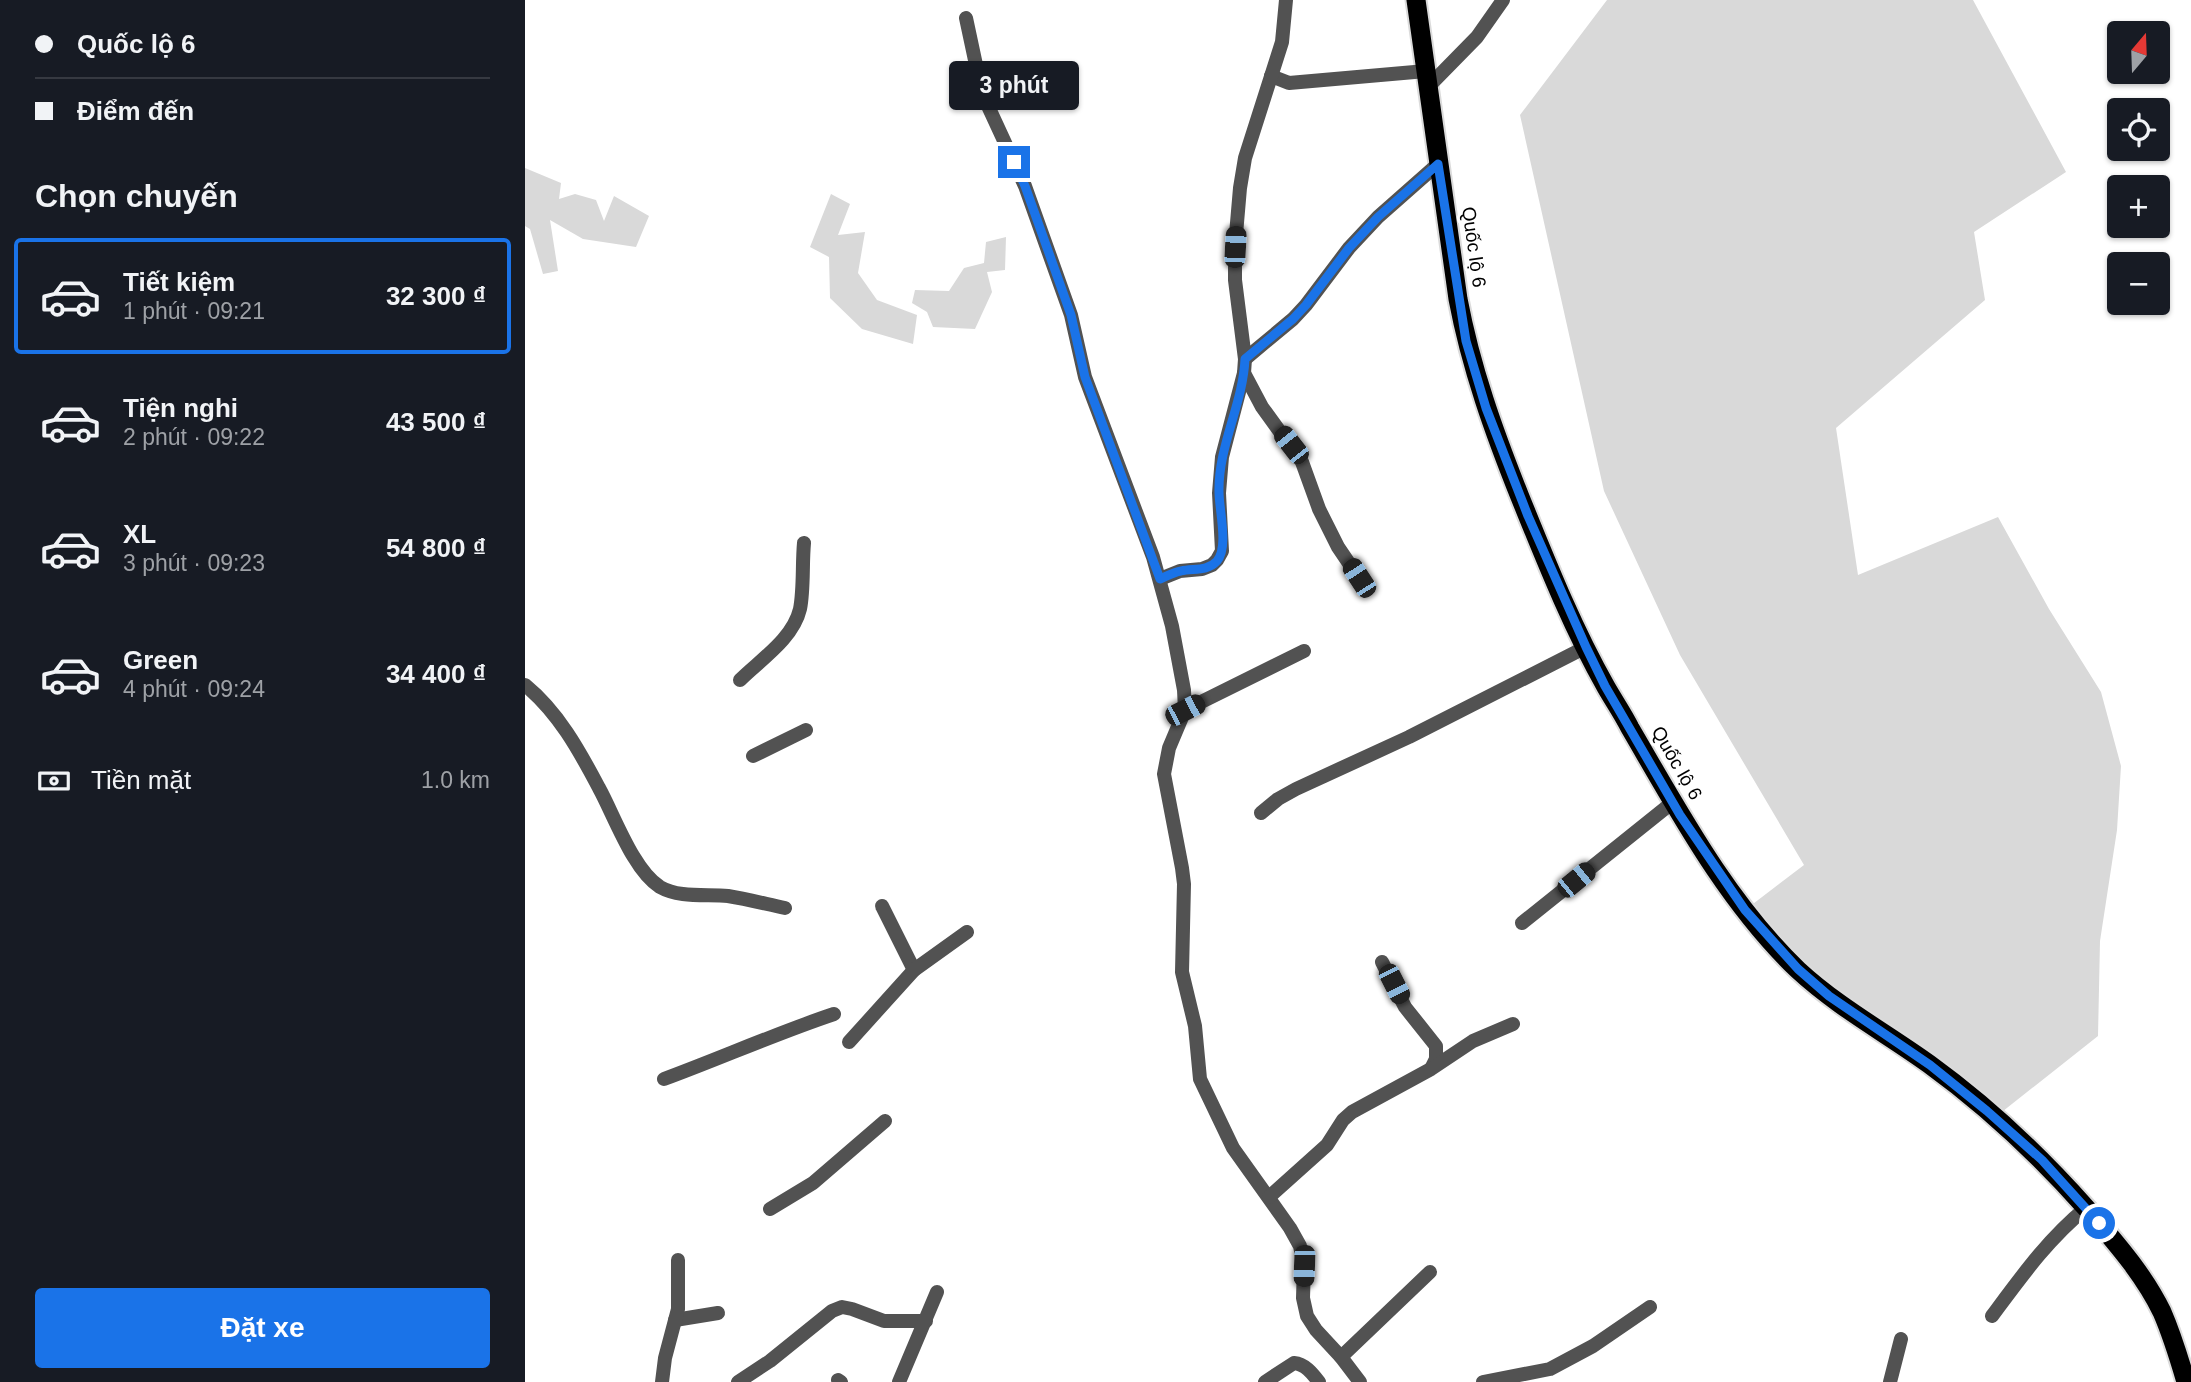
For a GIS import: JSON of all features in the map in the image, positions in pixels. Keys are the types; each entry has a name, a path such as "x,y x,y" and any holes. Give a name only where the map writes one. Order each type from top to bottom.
{"highway":[{"name":"Quốc lộ 6","path":"1416,0 1458,299 1475,372 1486,408 1528,516 1605,686 1673,802 1745,910 1798,969 1829,996 1930,1065 1987,1111 2042,1160 2113,1238 2145,1282 2161,1311 2186,1382"}],"street":[{"path":"1286,0 1282,42 1245,158 1237,214 1235,280 1245,366 1262,407 1302,462 1319,509 1338,547 1359,578"},
{"path":"1271,76 1289,83 1427,79 1477,37 1503,0"},
{"path":"966,18 982,93 1025,186 1071,315 1085,377 1160,579 1177,650 1185,710 1169,748 1164,774 1184,884 1181,962 1195,1026 1197,1065 1205,1093 1233,1148 1300,1246 1304,1266 1303,1298 1307,1316 1360,1382"},
{"path":"1160,579 1180,571 1212,565 1222,551 1219,493 1221,457 1245,366 1306,305 1349,248 1378,217 1438,164"},
{"path":"740,680 788,634 794,623 800,610 804,543"},
{"path":"1261,813 1296,789 1409,737 1586,647"},
{"path":"1185,710 1304,651"},
{"path":"525,685 543,699 563,725 639,864 658,886 675,893 732,897 785,908"},
{"path":"753,756 806,730"},
{"path":"1522,923 1673,802"},
{"path":"881,906 914,970"},
{"path":"849,1042 914,970 967,932"},
{"path":"1382,962 1405,1007 1436,1046 1436,1059 1431,1069"},
{"path":"664,1079 767,1037 834,1014"},
{"path":"1269,1197 1327,1145 1343,1120 1352,1112 1431,1069 1473,1041 1513,1024"},
{"path":"770,1209 813,1183 885,1121"},
{"path":"1992,1316 2062,1227 2086,1208"},
{"path":"662,1382 664,1358 679,1299 678,1260"},
{"path":"1341,1357 1430,1272"},
{"path":"899,1382 937,1292"},
{"path":"738,1382 770,1361 832,1311 842,1307 884,1321 926,1321"},
{"path":"1483,1382 1550,1368 1593,1346 1650,1307"},
{"path":"675,1320 717,1313"},
{"path":"1890,1382 1901,1339"},
{"path":"1265,1382 1294,1363 1310,1371 1319,1382"}],"shaded area":[{"path":"1607,0 1973,0 2066,172 1974,232 1985,300 1836,428 1858,575 1998,517 2049,609 2101,692 2121,766 2117,830 2100,941 2098,1036 1993,1119 1829,996 1745,910 1804,865 1680,655 1604,491 1520,115"},
{"path":"525,168 561,183 559,199 575,194 596,200 604,221 614,196 649,216 636,247 583,239 550,220 558,271 543,274 530,229 525,226"},
{"path":"831,194 850,204 838,235 865,232 858,273 877,300 917,315 913,344 862,329 830,298 829,257 810,247"},
{"path":"1006,237 1005,270 987,272 992,292 975,329 933,327 927,312 912,303 915,290 949,291 964,268 984,263 986,242"}],"route":[{"path":"1014,162 1071,315 1085,377 1160,579 1180,571 1212,565 1222,551 1219,493 1221,457 1244,373 1245,359 1293,319 1349,248 1378,217 1438,164 1466,341 1486,408 1553,576 1586,647 1605,686 1680,815 1745,910 1798,969 1829,996 1930,1065 1987,1111 2042,1160 2099,1223"}]}
